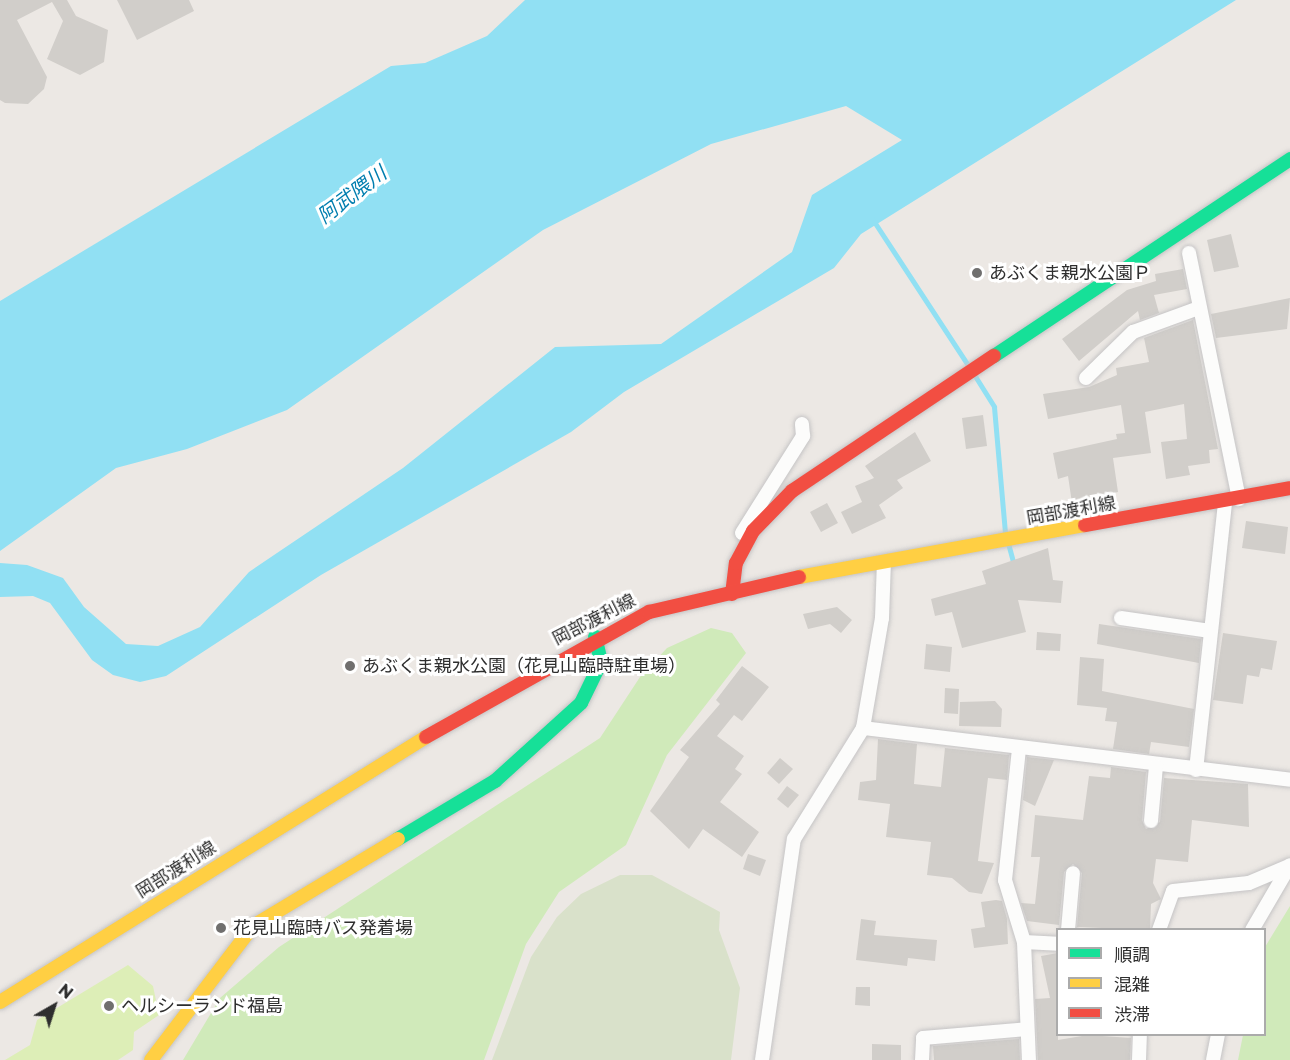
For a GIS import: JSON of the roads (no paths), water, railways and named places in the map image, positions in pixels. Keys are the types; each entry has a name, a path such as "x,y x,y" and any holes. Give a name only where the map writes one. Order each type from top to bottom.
{"main road":[{"path":"732,594 736,563 753,531 812,476 1290,159"},
{"name":"岡部渡利線","path":"0,1002 595,637 649,612 884,562 1290,488"},
{"path":"151,1060 253,926 495,781 581,703 601,662 595,637"}],"street":[{"path":"1189,253 1232,500 1210,631 1196,770"},
{"path":"1086,378 1133,332 1197,309"},
{"path":"736,563 737,541 803,436 802,424"},
{"path":"762,1060 794,839 863,728 882,618 884,562"},
{"path":"1121,618 1210,631"},
{"path":"863,728 1156,766 1290,780"},
{"path":"1019,749 1005,880 1024,942 1029,1060"},
{"path":"1151,821 1156,766"},
{"path":"1160,928 1173,891 1249,883 1289,866"},
{"path":"1253,928 1289,866"},
{"path":"1068,928 1073,873"},
{"path":"1024,942 1056,944"},
{"path":"922,1060 923,1038 1027,1029"},
{"path":"1139,1060 1140,1036"},
{"path":"1213,1060 1218,1036"}],"water":[{"name":"阿武隈川","path":"525,0 1236,0 861,234 834,268 624,392 571,432 321,575 166,676 140,682 113,675 92,660 50,603 33,596 0,597 0,563 27,565 63,578 84,607 126,644 158,646 200,627 249,572 403,468 555,347 661,344 792,252 812,195 902,140 846,106 711,144 543,230 287,410 187,449 116,468 0,551 0,301 391,66 425,63 487,36"}],"waterway":[{"path":"873,220 970,368"},
{"path":"975,376 994,407 1005,534"},
{"path":"1008,543 1014,566"}],"place":[{"name":"あぶくま親水公園Ｐ","path":"977,273"},
{"name":"あぶくま親水公園（花見山臨時駐車場）","path":"350,666"},
{"name":"花見山臨時バス発着場","path":"221,928"},
{"name":"ヘルシーランド福島","path":"109,1006"}]}
